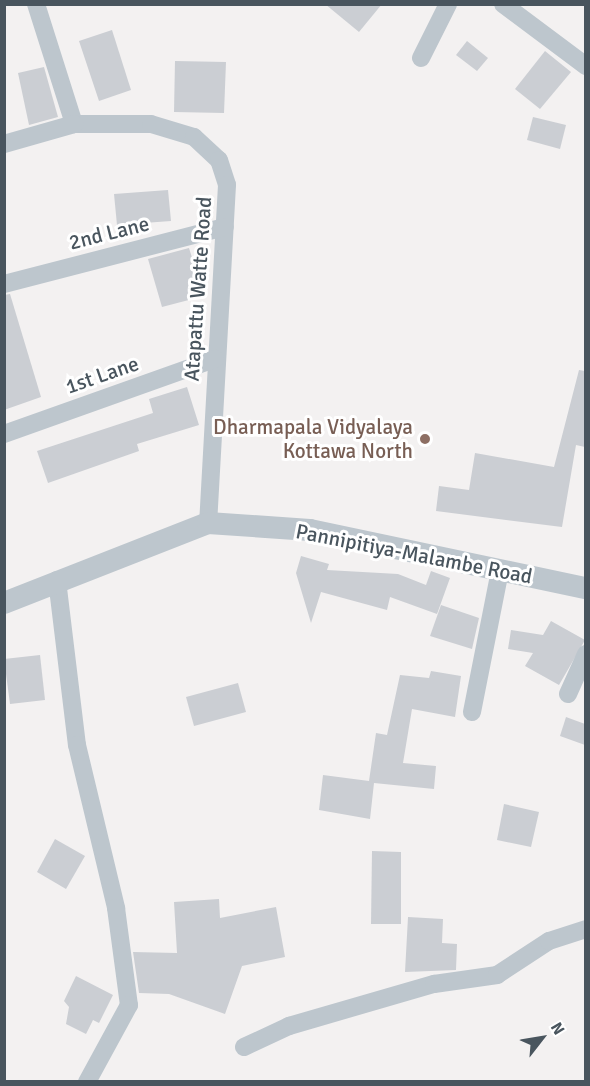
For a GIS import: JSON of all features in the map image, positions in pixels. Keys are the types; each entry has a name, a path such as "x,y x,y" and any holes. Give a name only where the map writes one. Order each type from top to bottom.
{"street":[{"path":"36,4 74,124"},
{"path":"421,58 447,4"},
{"path":"504,4 585,66"},
{"name":"Atapattu Watte Road","path":"4,144 74,124 151,124 194,137 219,160 227,185 215,359 208,523"},
{"name":"2nd Lane","path":"4,284 225,227"},
{"name":"1st Lane","path":"4,434 215,359"},
{"name":"Pannipitiya-Malambe Road","path":"4,603 57,580 208,523 310,530 585,588"},
{"path":"472,712 500,570"},
{"path":"57,580 77,745 116,908 129,1005 87,1082"},
{"path":"568,694 585,654"},
{"path":"244,1047 289,1026 434,984 497,975 549,941 585,929"}],"building":[{"path":"325,4 382,4 359,32"},
{"path":"112,30 131,90 99,101 79,41"},
{"path":"467,41 488,58 477,71 456,55"},
{"path":"545,51 571,72 540,109 515,89"},
{"path":"175,61 226,62 224,113 174,112"},
{"path":"44,67 58,117 29,125 18,73"},
{"path":"533,117 566,125 560,149 527,140"},
{"path":"168,190 171,221 117,225 114,194"},
{"path":"189,248 204,296 162,307 148,259"},
{"path":"10,294 41,397 4,410 4,295"},
{"path":"579,370 585,371 585,447 576,445 562,527 436,511 439,486 469,490 475,453 554,467"},
{"path":"187,387 199,425 137,444 139,451 48,483 37,451 153,413 149,399"},
{"path":"301,556 329,564 327,570 398,574 426,585 431,571 450,578 437,614 390,597 387,610 321,592 311,623 296,573"},
{"path":"441,605 479,618 472,649 430,636"},
{"path":"551,621 585,640 559,685 525,666 533,653 508,649 511,630 543,635"},
{"path":"40,655 45,700 10,704 4,659"},
{"path":"431,671 461,676 455,717 412,709 403,763 436,766 434,789 374,783 370,819 319,810 323,775 369,781 376,733 387,735 400,675 429,678"},
{"path":"238,683 246,712 194,726 186,697"},
{"path":"566,717 585,724 585,745 560,736"},
{"path":"504,804 539,812 531,847 497,840"},
{"path":"55,839 85,856 66,889 37,872"},
{"path":"372,851 401,852 401,924 371,924"},
{"path":"219,899 220,918 276,907 285,957 242,966 225,1014 169,994 139,993 133,952 177,953 174,902"},
{"path":"408,917 443,919 442,943 457,944 456,970 405,972"},
{"path":"76,976 113,995 99,1023 93,1020 86,1034 66,1024 69,1007 64,1001"}],"place":[{"name":"Dharmapala Vidyalaya Kottawa North","path":"425,439"}]}
